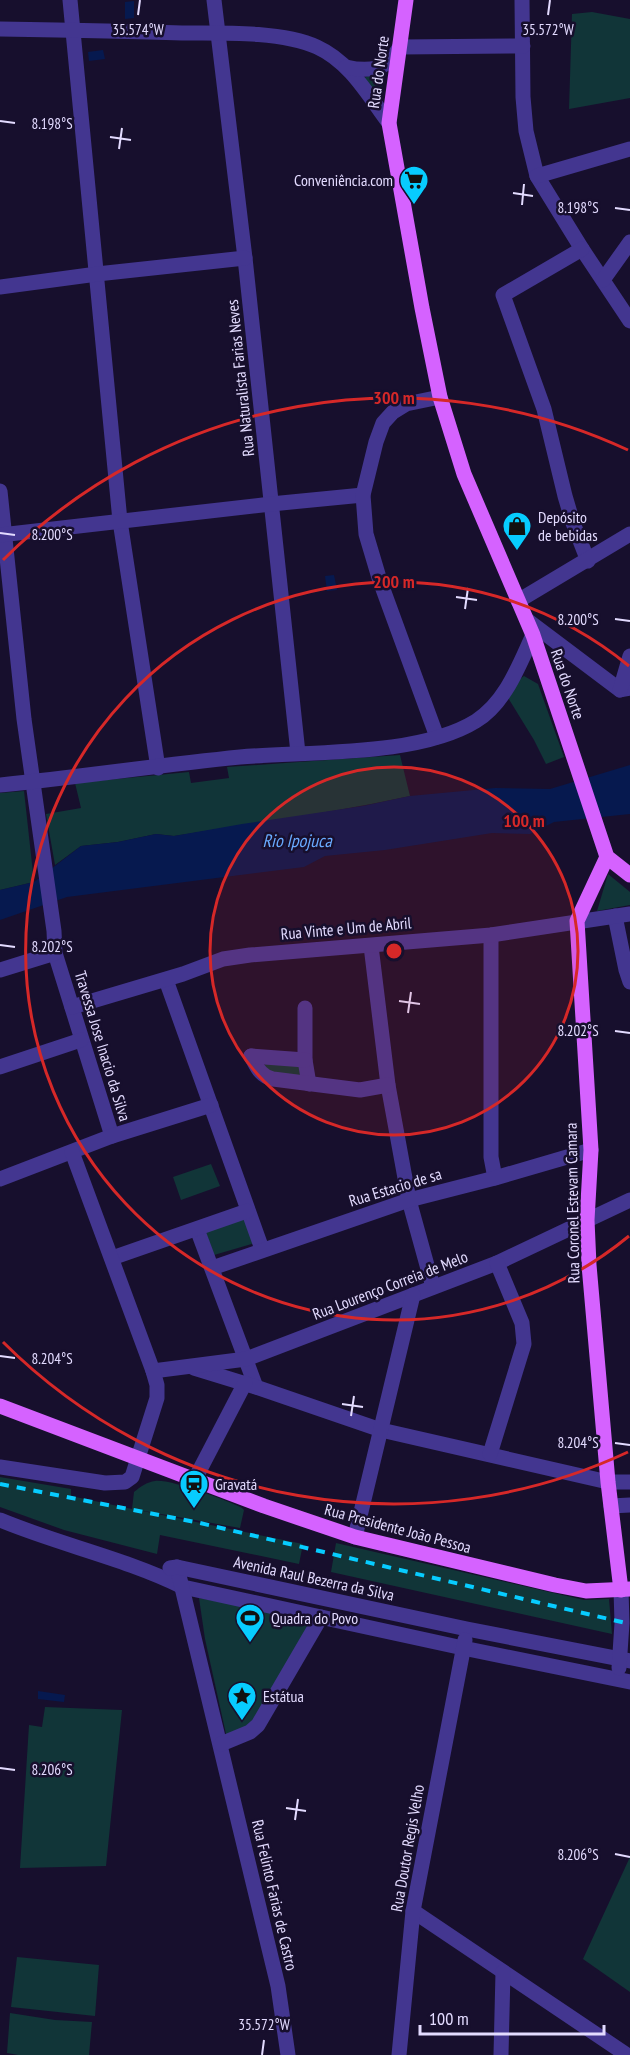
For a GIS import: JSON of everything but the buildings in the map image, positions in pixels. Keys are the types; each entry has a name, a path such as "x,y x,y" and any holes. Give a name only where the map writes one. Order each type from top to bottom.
{"main road":[{"name":"Rua do Norte","path":"406,0 389,123 440,397 464,474 533,634 607,857"},
{"path":"607,857 630,875"},
{"name":"Rua Coronel Estevam Camara","path":"607,857 577,921 591,1150 587,1220 590,1276 608,1482 625,1589"},
{"name":"Rua Presidente João Pessoa","path":"0,1406 355,1538 586,1591 625,1589"}],"street":[{"path":"70,0 120,520 158,768"},
{"name":"Rua Naturalista Farias Neves","path":"214,0 245,258 298,753"},
{"path":"522,0 523,97 526,130 537,176 630,321"},
{"path":"0,29 217,33 280,37 300,41 318,48 346,67 389,123"},
{"path":"346,67 360,70 374,68 387,63 400,47 523,46"},
{"path":"537,176 630,148"},
{"path":"603,280 630,242"},
{"path":"582,249 503,295 544,409 565,496 588,561"},
{"path":"0,287 245,258"},
{"path":"437,737 380,581 366,534 363,495 375,442 383,423 393,412 406,404 440,397"},
{"name":"Travessa Jose Inacio da Silva","path":"0,491 2,535 55,953 112,1137"},
{"path":"2,535 120,520 363,495"},
{"path":"518,601 630,534"},
{"path":"526,620 625,689 630,656"},
{"path":"0,785 228,759 380,748 437,737 477,720 494,706 513,678 533,634"},
{"path":"623,915 626,970 630,982"},
{"name":"Rua Vinte e Um de Abril","path":"72,1007 166,980 223,959 491,935 623,915"},
{"path":"491,935 491,1158 495,1178"},
{"path":"371,946 388,1085 409,1200 433,1287"},
{"path":"0,970 55,953"},
{"path":"166,980 262,1249"},
{"path":"305,1008 305,1060 309,1084"},
{"path":"0,1067 81,1040"},
{"path":"305,1060 251,1056 258,1071 265,1077 360,1090 388,1085"},
{"path":"0,1179 112,1137 211,1105"},
{"name":"Rua Estacio de sa","path":"212,1268 409,1200 591,1150"},
{"path":"0,1467 105,1483 124,1482 132,1477 140,1458 157,1398 157,1385 153,1371 72,1152"},
{"name":"Rua Lourenço Correia de Melo","path":"153,1371 246,1359 497,1263 630,1200"},
{"path":"112,1258 247,1210"},
{"path":"195,1479 250,1385 246,1359 197,1229"},
{"path":"490,1454 524,1344 522,1323 497,1263"},
{"path":"355,1538 413,1295"},
{"path":"188,1366 381,1430 608,1482 630,1482"},
{"path":"611,1506 630,1505"},
{"name":"Avenida Raul Bezerra da Silva","path":"0,1520 26,1531 152,1572 183,1587 624,1681"},
{"name":"Avenida Raul Bezerra da Silva","path":"152,1572 177,1567 625,1660"},
{"name":"Rua Felinto Farias de Castro","path":"177,1567 278,1986 288,2055"},
{"path":"256,1602 259,1584"},
{"path":"624,1681 625,1589"},
{"path":"356,1624 361,1606"},
{"path":"220,1744 250,1732 258,1725 321,1617"},
{"name":"Rua Doutor Regis Velho","path":"399,2055 413,1911 467,1629"},
{"path":"413,1911 627,2055"},
{"path":"501,2055 502,1972"}],"green space":[{"path":"592,12 630,19 630,98 569,109 572,14"},
{"path":"383,72 385,75 378,106 360,80"},
{"path":"524,676 538,684 564,757 546,764 505,693 510,686"},
{"path":"400,755 410,796 322,813 174,836 156,834 118,842 81,846 55,865 46,814 81,808 75,783 189,772 191,783 229,778 227,767"},
{"path":"24,791 34,882 0,890 0,793"},
{"path":"608,874 630,892 630,905 597,911"},
{"path":"265,1059 302,1065 301,1079 264,1072"},
{"path":"211,1164 220,1186 181,1200 173,1177"},
{"path":"244,1216 255,1243 214,1255 205,1230"},
{"path":"0,1477 71,1489 71,1496 132,1509 134,1492 149,1482 163,1481 185,1487 212,1495 242,1508 244,1510 240,1528 133,1509 303,1544 299,1564 160,1535 157,1554 64,1530 0,1507"},
{"path":"336,1543 584,1600 609,1599 612,1634 331,1572"},
{"path":"199,1598 311,1619 311,1623 258,1718 233,1736 226,1734 205,1639"},
{"path":"45,1707 122,1710 106,1866 20,1868 29,1725 42,1727"},
{"path":"630,1857 630,1992 583,1959"},
{"path":"17,1957 99,1965 95,2016 11,2007"},
{"path":"10,2013 55,2020 92,2022 89,2055 7,2053"}],"water":[{"path":"134,1 134,18 125,19 125,2"},
{"path":"103,50 105,59 89,61 88,52"},
{"path":"334,575 337,590 327,591 325,576"},
{"name":"Rio Ipojuca","path":"630,765 630,814 554,822 530,834 492,833 385,850 325,856 304,867 67,897 0,920 0,890 34,882 81,846 118,842 156,834 174,836 363,806 410,796 495,788 550,789"},
{"path":"38,1691 65,1695 64,1702 38,1699"}],"railway":[{"path":"0,1484 200,1523 630,1624"}],"place":[{"name":"Conveniência.com","path":"414,206"},
{"name":"Depósito de bebidas","path":"517,552"},
{"name":"Gravatá","path":"194,1510"},
{"name":"Quadra do Povo","path":"250,1644"},
{"name":"Estátua","path":"242,1722"}]}
